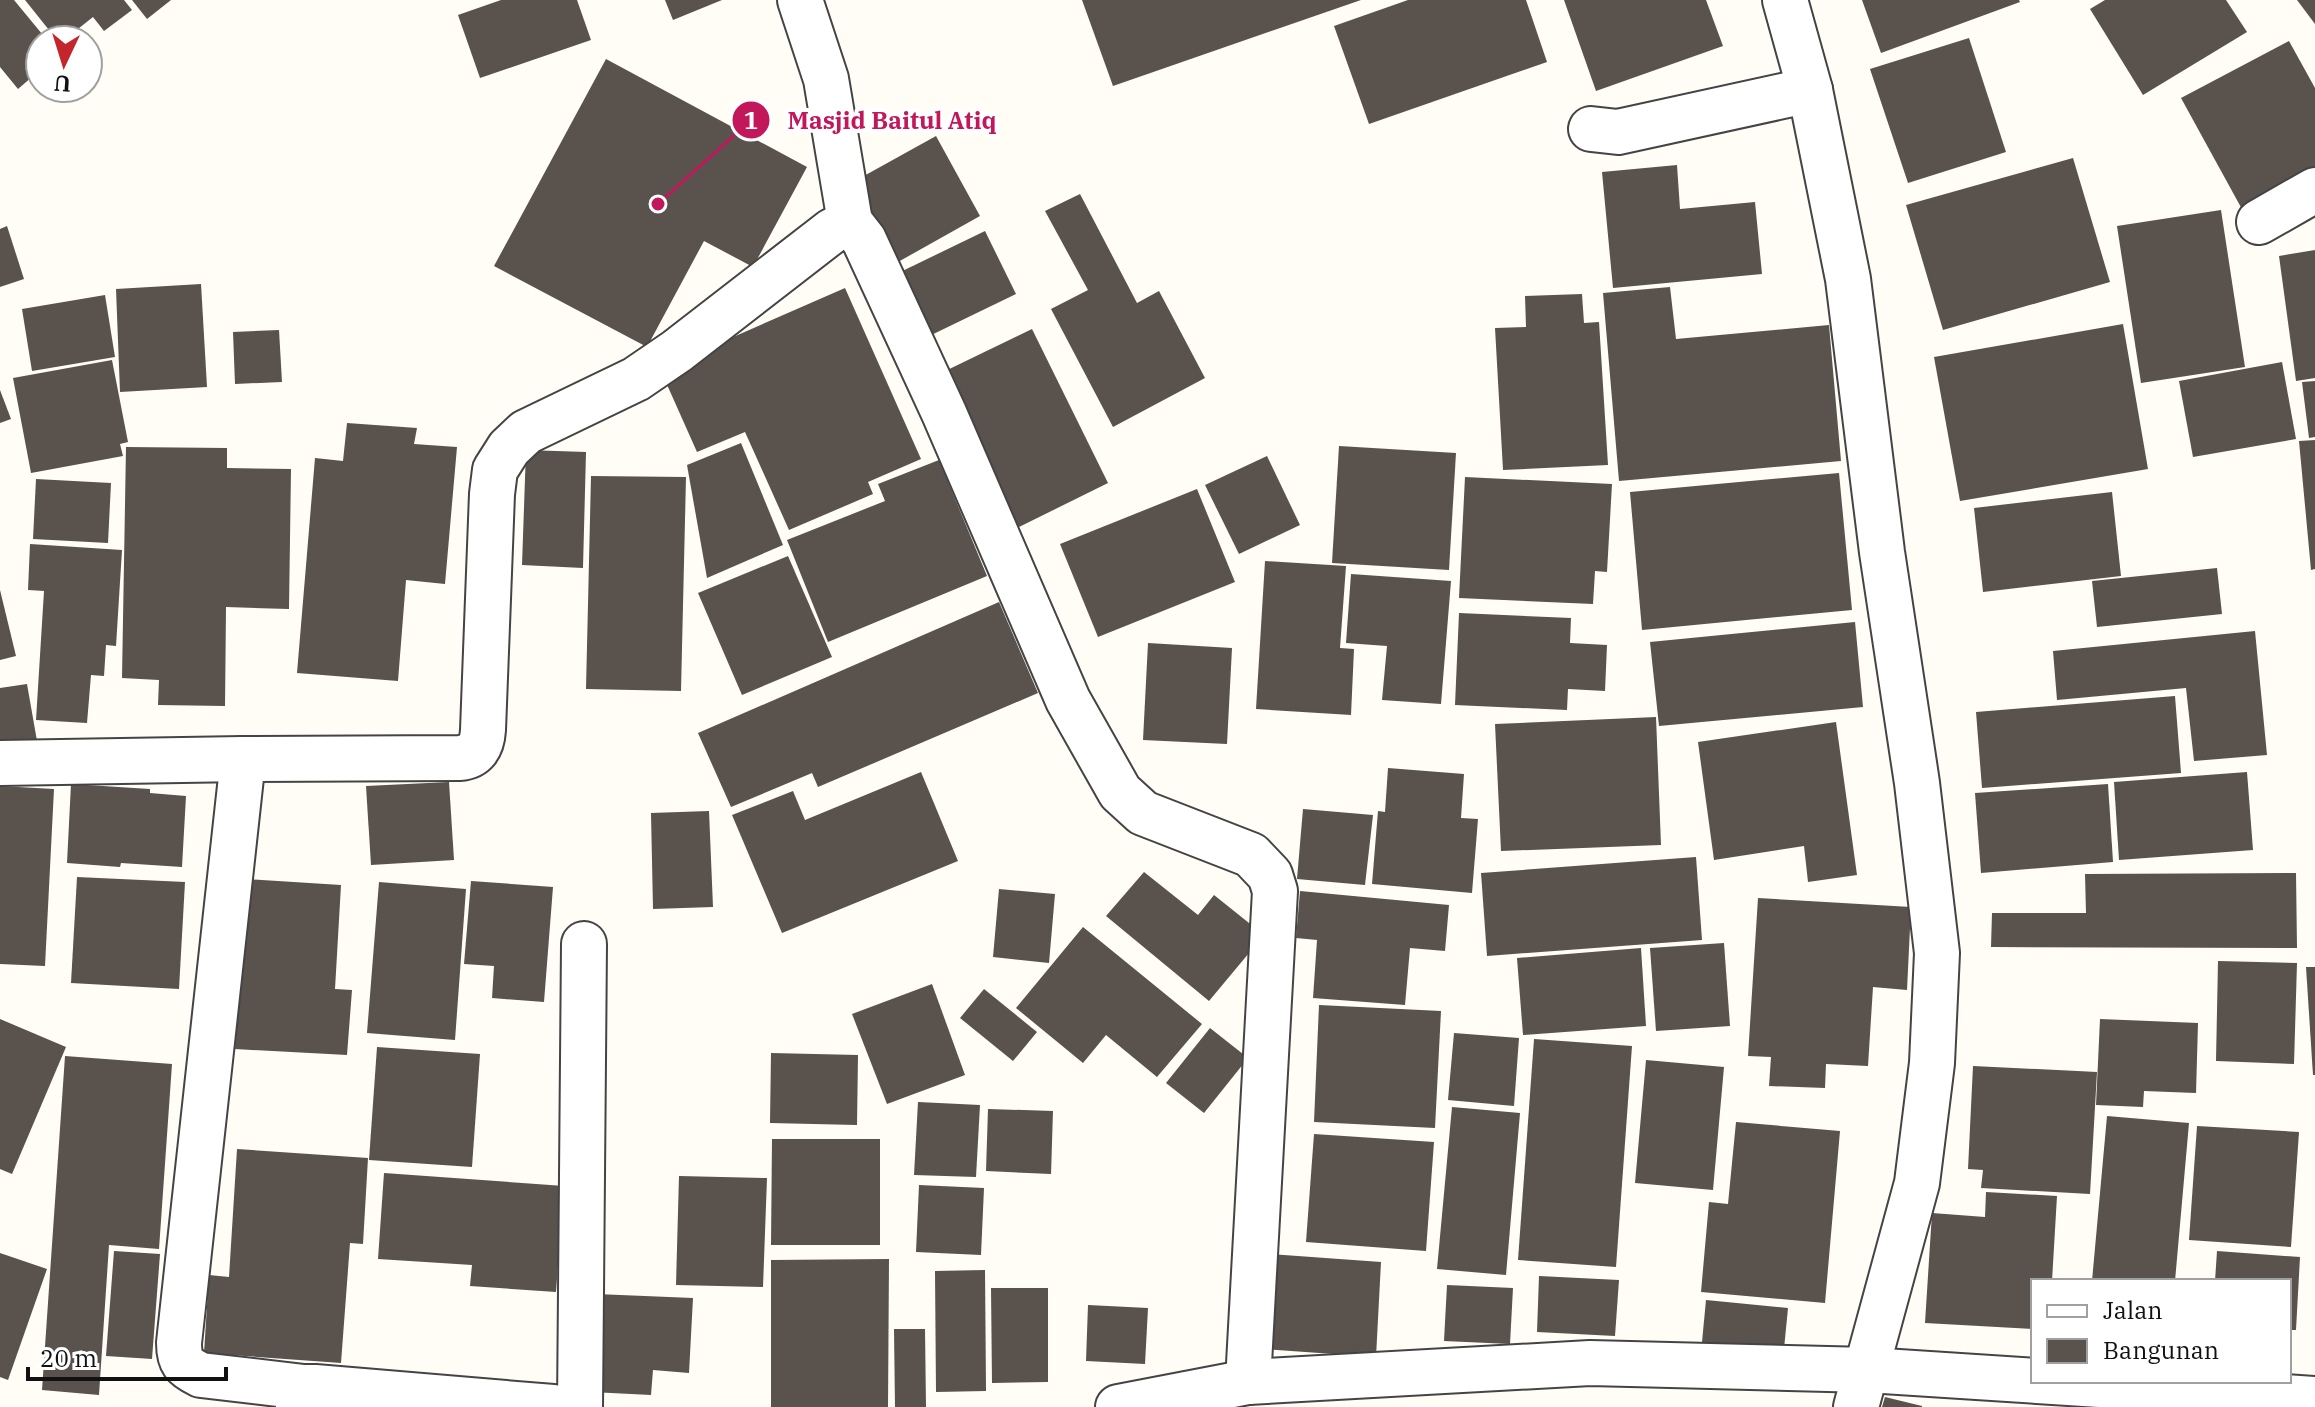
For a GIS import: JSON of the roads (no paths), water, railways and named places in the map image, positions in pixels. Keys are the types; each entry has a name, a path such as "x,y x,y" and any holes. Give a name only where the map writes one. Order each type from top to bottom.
{"street":[{"path":"1785,0 1810,90 1848,279 1882,552 1917,783 1937,953 1932,1063 1917,1183 1862,1389"},
{"path":"802,1 826,79 850,222 864,240 944,413 1068,700 1120,792 1143,813 1251,855 1270,875 1273,883 1248,1382"},
{"path":"1591,129 1618,132 1810,90"},
{"path":"2259,222 2315,190"},
{"path":"0,763 459,758 475,753 483,730 492,494 495,470 509,448 526,432 636,379 832,231 850,222"},
{"path":"243,759 179,1359 186,1368 201,1375 301,1397 553,1407"},
{"path":"580,1407 584,944"},
{"path":"1123,1406 1248,1382 1590,1363 1862,1389 2315,1399"}],"place":[{"name":"Masjid Baitul Atiq","path":"658,204"}]}
